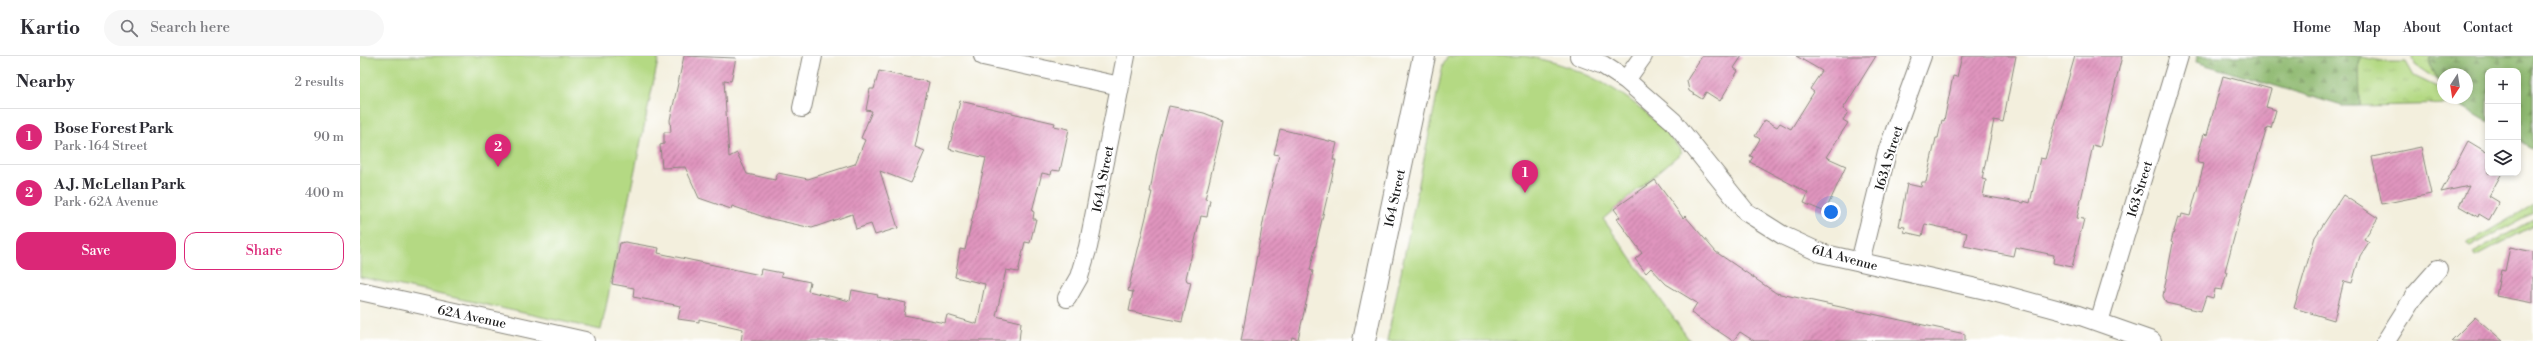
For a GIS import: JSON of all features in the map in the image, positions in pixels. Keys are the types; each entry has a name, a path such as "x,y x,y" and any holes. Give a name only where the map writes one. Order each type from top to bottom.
{"street":[{"path":"802,108 813,56"},
{"path":"983,56 1120,86"},
{"name":"164A Street","path":"1067,298 1079,277 1088,247 1126,56"},
{"name":"164 Street","path":"1364,341 1424,56"},
{"name":"61A Avenue","path":"1579,56 1603,65 1626,80 1673,121 1746,212 1784,236 1821,253 1990,291 2099,322 2152,341"},
{"path":"1626,80 1643,56"},
{"name":"163A Street","path":"1860,262 1887,152 1922,56"},
{"name":"163 Street","path":"2099,322 2179,56"},
{"path":"2386,341 2415,295 2438,269"},
{"name":"62A Avenue","path":"360,291 585,341"}],"green space":[{"path":"360,56 659,56 601,330 360,277"},
{"path":"1448,56 1524,56 1570,68 1592,77 1613,89 1651,117 1667,134 1682,152 1603,219 1690,341 1387,341 1443,65"},
{"path":"2197,56 2362,56 2359,62 2360,106 2342,106 2196,62"},
{"path":"2412,56 2430,56 2429,64 2437,80 2415,65"},
{"path":"2430,56 2533,56 2533,149 2521,142 2521,68 2485,68 2485,120 2458,104 2473,104 2473,68 2437,68 2437,80 2429,64"},
{"path":"2362,57 2387,62 2406,62 2414,76 2437,87 2437,104 2458,104 2360,106 2359,62"},
{"path":"2533,205 2533,213 2470,247 2466,244"},
{"path":"2533,220 2533,226 2475,257 2473,253"}],"building":[{"path":"684,56 736,58 731,81 724,80 729,157 737,153 747,174 775,180 778,173 808,179 855,164 865,140 861,138 872,111 866,110 870,89 874,89 879,71 929,82 915,147 925,151 911,183 880,171 898,228 875,235 871,224 856,229 852,214 812,228 767,218 732,206 731,209 699,198 685,167 662,168 660,145 664,144 664,132 671,132 670,120"},
{"path":"1702,56 1742,56 1734,68 1738,71 1720,101 1706,92 1702,99 1689,91 1687,80"},
{"path":"1796,56 1876,56 1843,109 1848,112 1843,120 1848,123 1826,157 1846,166 1825,212 1804,203 1808,193 1750,162 1753,157 1750,156 1760,139 1755,136 1765,120 1777,127 1780,123 1791,129 1814,92 1810,89 1822,71"},
{"path":"1962,56 2016,56 2003,122 1994,120 1982,179 1986,180 1983,196 2030,203 2040,158 2045,159 2075,56 2122,56 2100,147 2093,145 2077,218 2084,219 2072,267 2053,263 2054,255 2015,247 2013,256 1964,246 1967,233 1925,224 1922,236 1904,232 1905,227 1899,226 1907,184 1921,187 1922,182 1926,182 1936,138 1938,138 1942,120 1944,121 1953,76 1957,77"},
{"path":"2223,76 2271,89 2266,107 2276,110 2271,128 2267,127 2242,208 2225,271 2227,272 2222,290 2215,289 2213,298 2206,296 2201,311 2166,303 2163,296 2173,243 2171,242 2178,217 2181,218 2182,214 2190,216 2204,164 2198,163 2197,159 2204,134 2207,135"},
{"path":"960,101 1055,123 1054,126 1069,129 1060,171 1052,170 1051,175 1042,173 1032,211 1034,212 1033,219 1036,219 1030,243 1025,242 1018,272 1006,270 996,316 1021,322 1019,341 741,341 743,329 699,319 699,322 678,319 681,306 633,297 634,288 612,284 620,243 625,242 659,248 658,253 760,275 761,269 782,273 781,276 810,282 808,291 850,301 852,290 878,295 877,297 906,303 904,315 945,323 947,315 977,324 985,284 955,277 960,249 965,250 986,158 949,149"},
{"path":"1169,106 1204,113 1224,121 1205,199 1210,200 1207,217 1201,216 1186,278 1187,281 1191,282 1182,322 1129,311 1133,292 1128,291 1152,192 1150,192 1157,151"},
{"path":"1280,129 1337,143 1333,160 1336,160 1310,270 1313,271 1298,339 1292,337 1291,341 1241,341 1265,212 1279,155 1274,154"},
{"path":"2468,141 2485,151 2485,176 2500,176 2489,196 2499,202 2489,220 2479,214 2478,217 2459,206 2469,186 2441,192"},
{"path":"2421,147 2431,194 2382,204 2372,157"},
{"path":"1655,180 1683,218 1685,216 1716,252 1776,293 1965,334 1965,341 1754,341 1740,332 1733,341 1691,313 1697,303 1666,284 1651,268 1646,273 1635,259 1642,253 1617,219 1620,217 1614,209"},
{"path":"2343,195 2378,218 2364,239 2369,242 2360,256 2352,283 2344,281 2334,320 2294,308 2315,237"},
{"path":"2510,247 2533,252 2533,303 2496,296 2501,270 2505,271"},
{"path":"2475,317 2503,341 2451,341"}],"place":[{"name":"A.J. McLellan Park","path":"498,167"},
{"name":"Bose Forest Park","path":"1525,193"}]}
